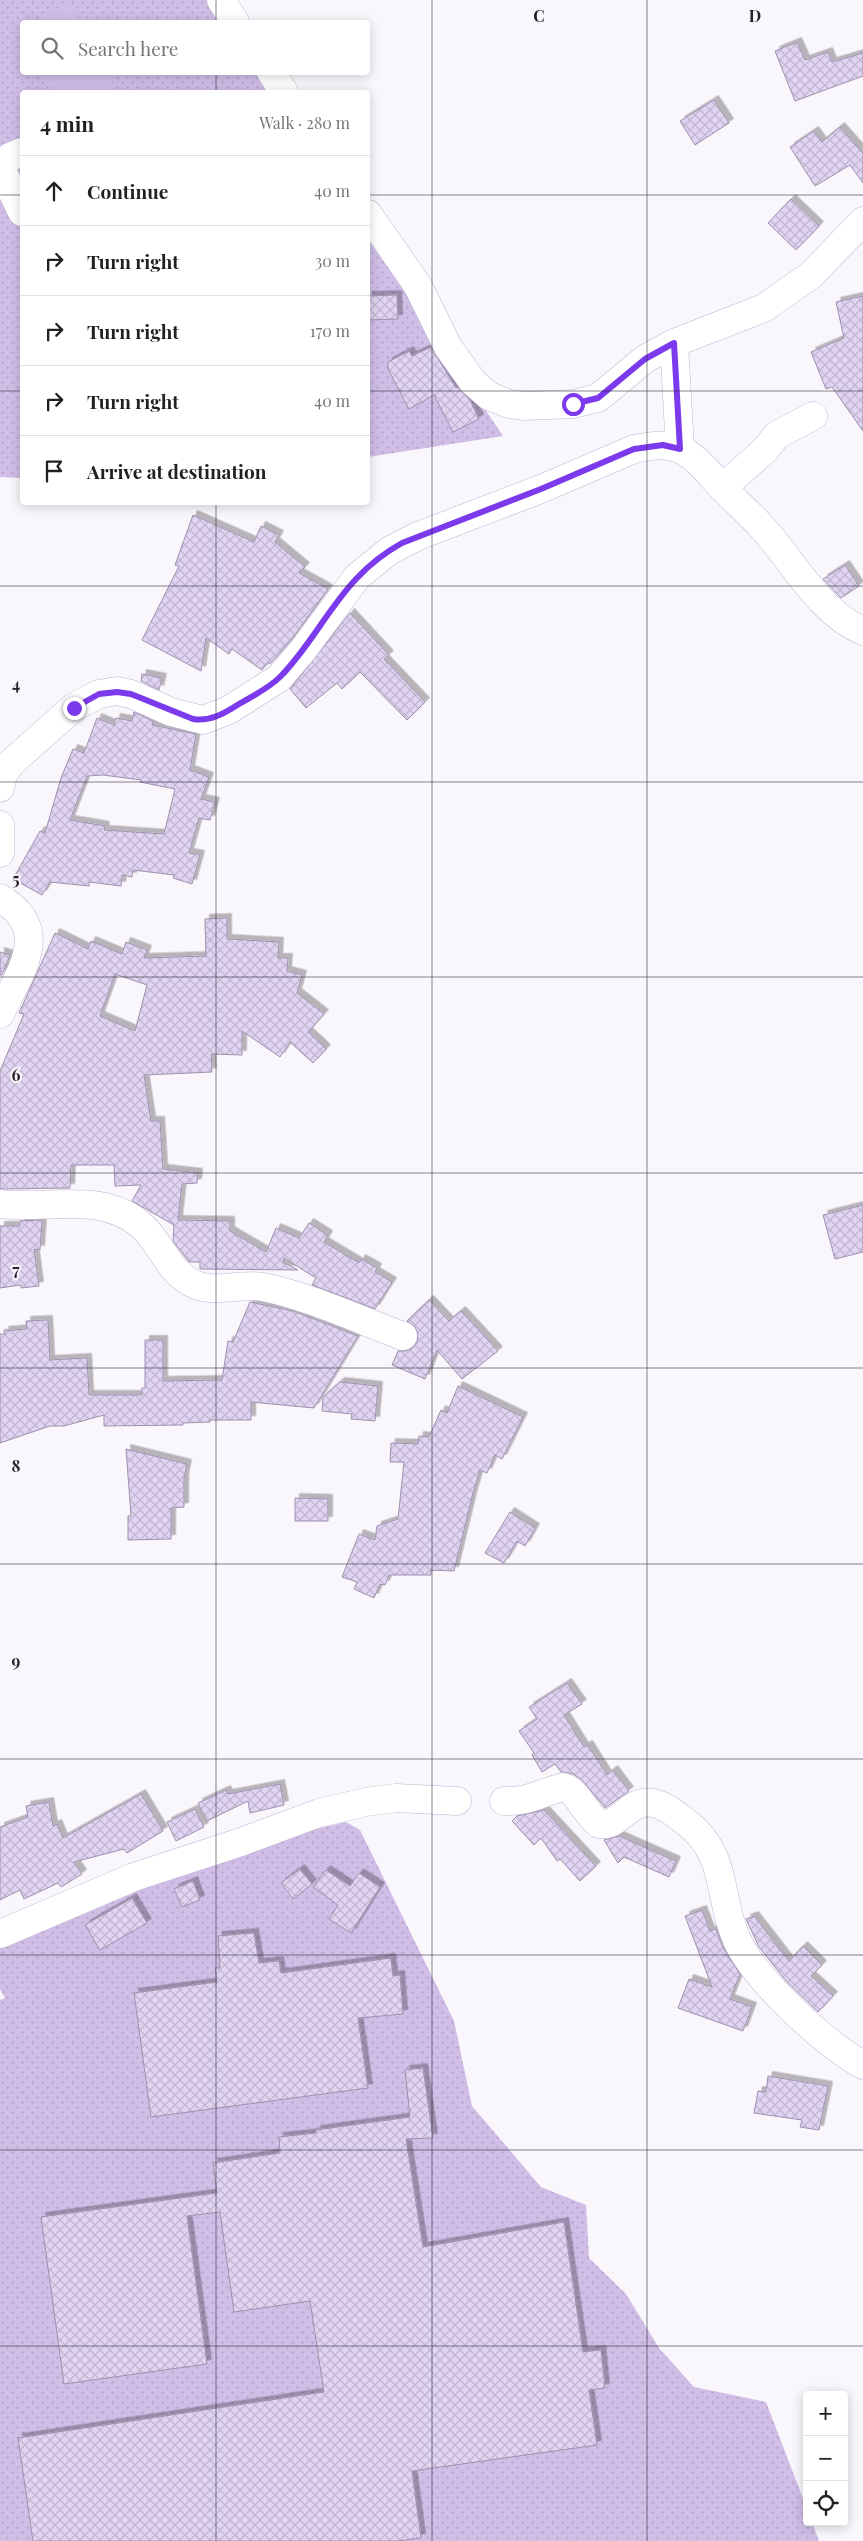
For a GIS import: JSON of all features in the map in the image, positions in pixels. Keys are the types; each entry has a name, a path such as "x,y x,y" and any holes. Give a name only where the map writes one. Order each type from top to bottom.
{"street":[{"path":"221,0 234,20"},
{"path":"273,75 283,90"},
{"path":"20,153 10,157 0,166 20,208"},
{"path":"370,217 418,286 458,364 473,382 489,396 509,404 525,406 573,404 598,398 645,359 674,343 764,308 811,275 863,221"},
{"path":"674,343 680,449"},
{"path":"722,488 765,450 778,435 813,416"},
{"path":"0,788 3,775 11,763 55,723 86,700 99,694 117,692 131,694 193,719 203,720 237,706 279,678 304,650 357,577 402,543 541,489 634,449 663,445 680,449 708,472 761,525 821,600 840,616 863,631"},
{"path":"0,825 0,854"},
{"path":"0,898 14,907 21,916 30,938 28,957 0,1014"},
{"path":"0,1204 77,1204 109,1209 127,1216 142,1226 174,1270 197,1285 264,1287 403,1336"},
{"path":"504,1801 527,1800 563,1787 571,1790 586,1811 599,1824 607,1824 634,1805 646,1802 656,1803 679,1816 705,1839 713,1853 720,1867 737,1941 758,1971 784,2001 810,2025 844,2053 863,2065"},
{"path":"0,1934 134,1876 241,1842 319,1812 396,1798 457,1801"}],"shaded area":[{"path":"0,0 209,0 223,20 20,20 20,75 259,75 270,90 20,90 20,478 0,477"},
{"path":"70,3 79,20 37,20"},
{"path":"41,75 108,75 117,90 50,90"},
{"path":"370,238 503,436 370,457"},
{"path":"346,1822 360,1830 454,2021 472,2106 541,2187 586,2205 589,2258 626,2294 659,2348 694,2387 766,2402 803,2499 803,2526 813,2526 819,2541 0,2541 0,2000 5,1998 0,1989 0,1939 290,1835"}],"building":[{"path":"797,42 805,60 828,52 832,62 863,53 863,76 795,101 775,51"},
{"path":"714,100 729,123 695,145 680,121"},
{"path":"840,127 863,153 863,183 850,165 815,186 790,147 814,131 822,142"},
{"path":"791,199 819,226 796,250 768,223"},
{"path":"397,295 398,319 370,320 370,296"},
{"path":"863,296 863,431 832,387 826,389 811,352 844,338 836,302"},
{"path":"431,347 456,388 458,387 470,400 479,419 453,432 434,395 409,409 388,369 388,362 409,351 412,356"},
{"path":"193,515 254,542 261,526 279,535 275,542 305,567 299,573 328,589 291,640 270,664 268,662 262,670 232,649 229,654 206,638 201,671 142,640 179,566 175,565"},
{"path":"845,565 859,586 841,598 823,579"},
{"path":"350,613 389,655 384,659 425,702 407,720 360,672 342,689 337,683 306,708 290,689"},
{"path":"142,674 162,678 159,690 141,681"},
{"path":"134,712 153,721 152,725 196,734 190,770 209,777 201,799 215,802 210,820 199,818 189,853 200,855 192,884 173,878 174,875 133,870 132,877 122,875 121,886 89,882 89,886 50,882 42,895 13,879 40,831 45,833 61,778 73,749 84,753 97,718 114,725 116,718 132,721","holes":["103,775 141,780 140,782 175,789 164,834 104,830 105,826 70,820 87,776"]},
{"path":"227,918 227,939 279,942 278,958 288,958 287,971 302,975 297,993 324,1014 308,1032 326,1049 313,1063 290,1042 280,1057 242,1031 242,1055 211,1054 212,1072 144,1075 151,1121 160,1121 163,1169 198,1173 197,1183 182,1184 178,1220 230,1221 230,1231 266,1252 276,1228 299,1238 309,1223 328,1235 324,1242 359,1263 361,1259 377,1268 375,1272 392,1282 375,1309 312,1285 316,1278 284,1258 283,1262 298,1270 200,1269 200,1262 189,1262 173,1241 174,1225 132,1201 141,1185 115,1186 114,1165 71,1165 70,1188 0,1189 0,1071 24,1014 19,1013 55,933 88,949 91,941 122,954 126,942 147,950 144,958 206,956 205,919","holes":["115,974 147,985 135,1031 100,1016"]},
{"path":"0,952 10,955 2,975 0,975"},
{"path":"863,1205 863,1252 835,1259 823,1215"},
{"path":"42,1220 40,1250 34,1249 39,1286 21,1288 21,1285 0,1288 0,1226 20,1226 20,1221"},
{"path":"429,1300 449,1321 461,1311 498,1351 462,1379 437,1350 425,1379 392,1365 398,1351 406,1351 417,1342 418,1334 415,1327 407,1321"},
{"path":"250,1302 293,1311 358,1336 314,1408 251,1402 251,1420 210,1420 210,1422 183,1423 183,1425 104,1426 104,1415 64,1426 50,1426 0,1443 0,1334 5,1334 4,1331 27,1329 26,1321 48,1320 50,1360 87,1358 89,1395 142,1395 142,1388 145,1388 145,1340 163,1340 163,1381 222,1380 228,1341 233,1342"},
{"path":"340,1382 378,1386 375,1421 351,1419 352,1414 322,1411 323,1397"},
{"path":"458,1386 523,1417 502,1459 495,1455 487,1473 480,1470 454,1571 431,1570 431,1575 389,1575 385,1585 380,1584 374,1598 354,1589 357,1582 342,1577 359,1534 375,1540 377,1526 398,1519 404,1462 390,1462 391,1443 418,1444 419,1436 429,1437 441,1410 447,1413"},
{"path":"126,1449 187,1464 184,1478 184,1507 171,1508 171,1539 128,1540 128,1516 131,1516"},
{"path":"295,1498 328,1499 328,1521 295,1521"},
{"path":"510,1512 535,1528 525,1546 517,1541 504,1563 485,1553"},
{"path":"567,1683 582,1704 564,1715 584,1747 588,1745 607,1775 613,1770 629,1791 605,1808 582,1780 573,1774 561,1772 555,1764 542,1772 532,1755 534,1753 519,1731 537,1719 529,1707"},
{"path":"280,1784 284,1805 250,1813 248,1801 207,1821 198,1803 226,1790 228,1794"},
{"path":"141,1794 163,1831 127,1853 124,1849 74,1862 82,1874 61,1887 58,1883 24,1899 20,1890 0,1900 0,1827 28,1817 26,1806 49,1802 53,1826 57,1824 63,1838"},
{"path":"195,1809 204,1827 176,1841 167,1822"},
{"path":"544,1810 596,1866 580,1881 560,1859 557,1861 541,1838 534,1845 512,1821 517,1816"},
{"path":"619,1836 676,1861 669,1877 624,1857 618,1863 604,1840"},
{"path":"300,1869 312,1884 293,1899 281,1883"},
{"path":"326,1870 350,1886 359,1873 380,1887 351,1933 329,1919 338,1905 313,1887"},
{"path":"193,1881 200,1900 182,1907 174,1889"},
{"path":"132,1898 147,1923 100,1950 85,1925"},
{"path":"702,1910 710,1931 716,1929 723,1948 740,1974 730,1999 752,2007 743,2031 678,2008 689,1979 712,1987 685,1916"},
{"path":"754,1916 789,1961 803,1946 822,1965 811,1976 833,1996 818,2012 786,1981 759,1947 746,1919"},
{"path":"254,1933 259,1963 279,1961 281,1973 391,1958 393,1976 400,1975 403,2014 358,2018 368,2088 151,2117 134,1993 217,1982 215,1968 220,1968 218,1936"},
{"path":"423,2068 433,2138 406,2139 423,2247 564,2222 583,2352 601,2350 605,2388 589,2390 597,2445 412,2471 421,2538 398,2541 33,2541 18,2438 324,2392 310,2301 234,2312 220,2212 187,2216 207,2364 64,2384 41,2217 217,2193 213,2163 280,2153 279,2137 316,2133 316,2130 410,2117 405,2070"},
{"path":"768,2076 828,2086 819,2130 800,2127 802,2120 754,2113 758,2091 766,2092"}],"route":[{"path":"74,708 99,694 117,692 131,694 145,702 193,719 203,720 214,717 230,710 279,678 304,650 357,577 389,550 418,536 462,521 634,449 663,445 680,449 674,343 645,359 598,398 573,404"}]}
